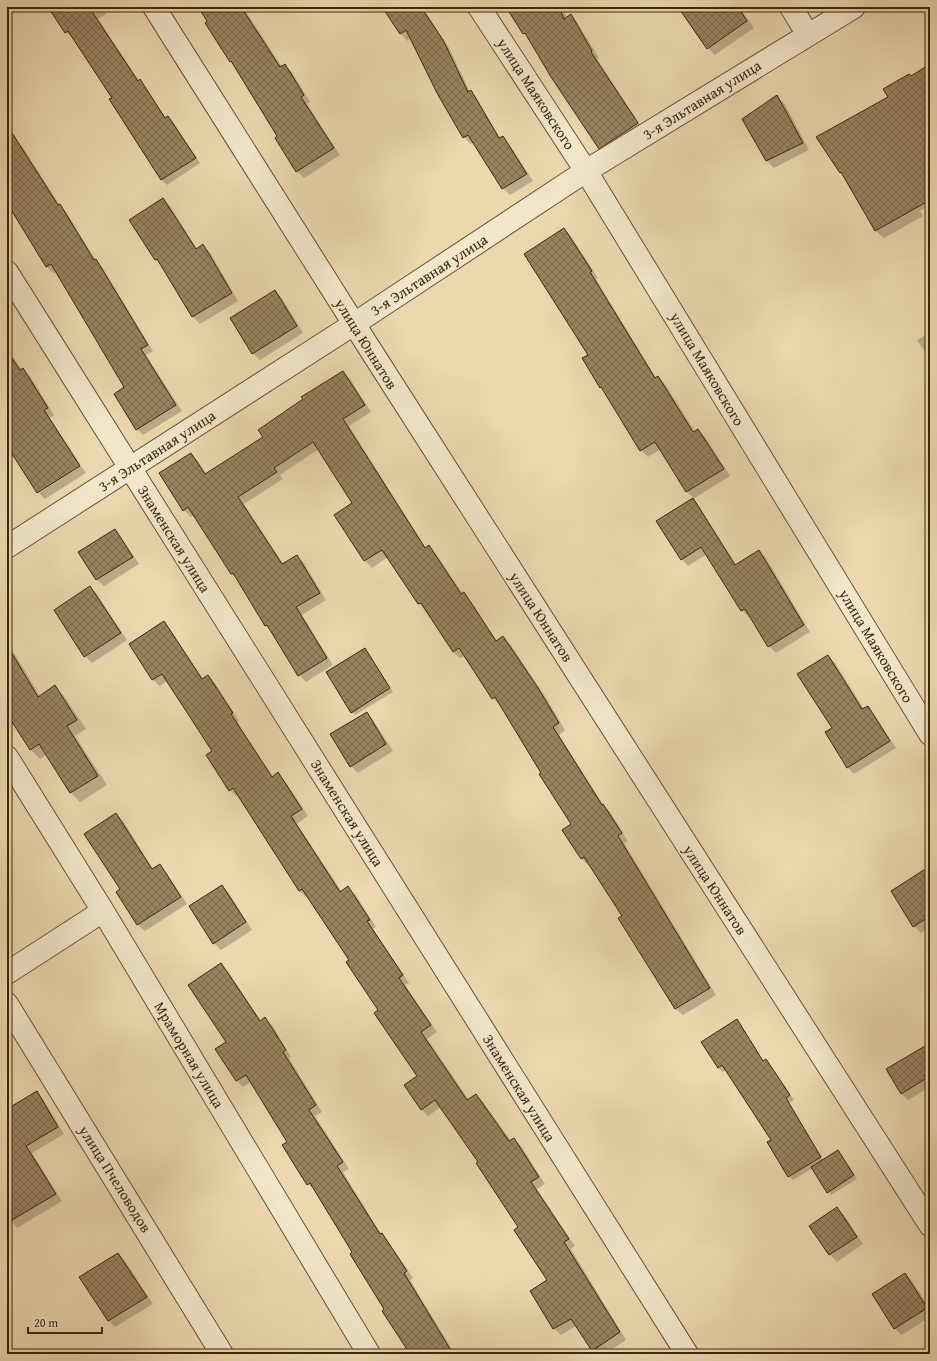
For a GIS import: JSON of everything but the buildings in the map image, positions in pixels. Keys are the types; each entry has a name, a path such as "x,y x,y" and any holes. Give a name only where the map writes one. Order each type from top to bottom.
{"street":[{"name":"улица Юннатов","path":"154,7 354,324 930,1226"},
{"name":"улица Маяковского","path":"480,7 586,171 930,734"},
{"path":"791,7 808,34"},
{"name":"3-я Эльтавная улица","path":"7,547 354,324 586,171 854,7"},
{"name":"Знаменская улица","path":"7,272 687,1354"},
{"name":"Мраморная улица","path":"7,757 103,911 369,1354"},
{"path":"7,973 103,911"},
{"name":"улица Пчеловодов","path":"7,1004 222,1354"}]}
